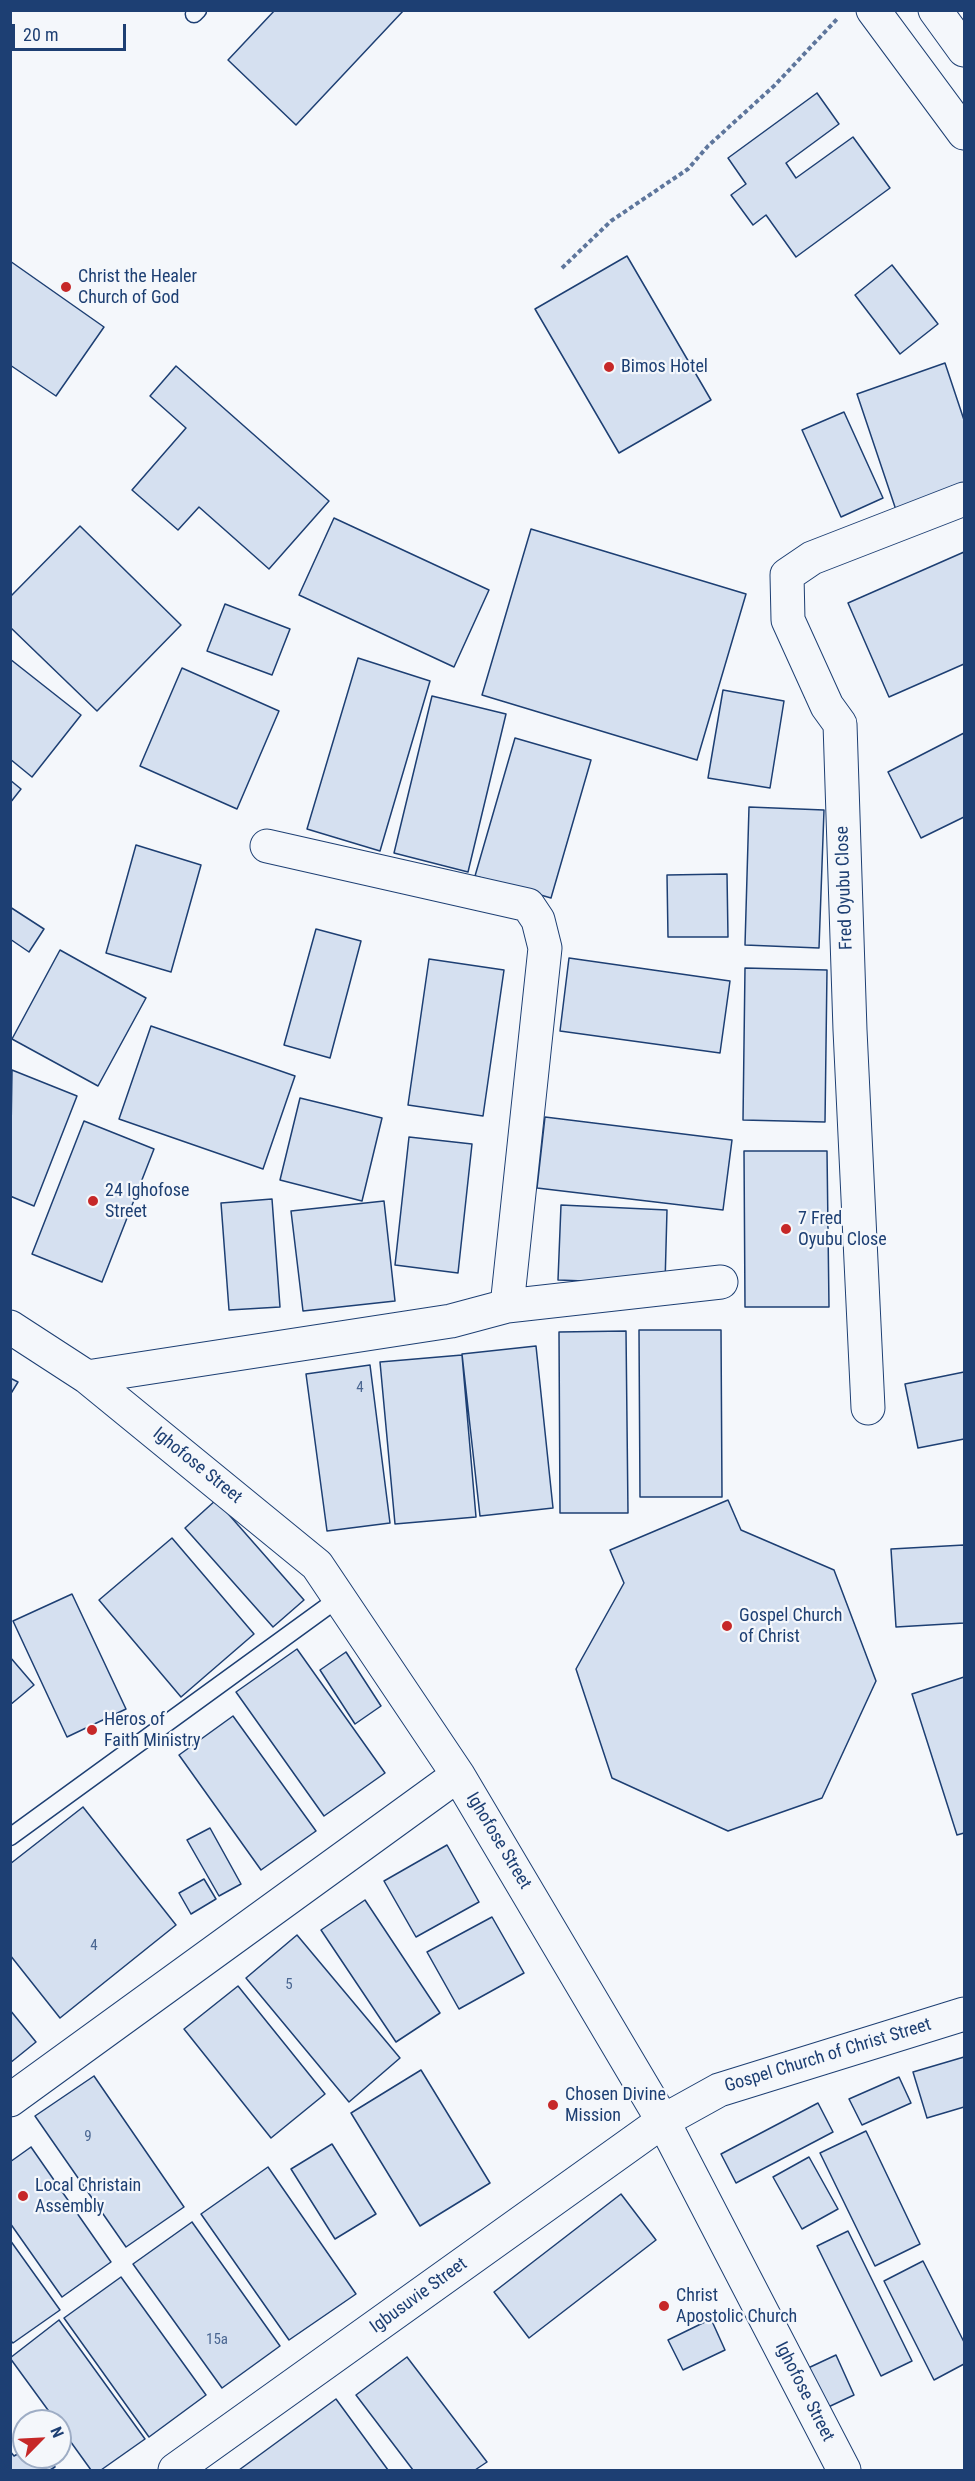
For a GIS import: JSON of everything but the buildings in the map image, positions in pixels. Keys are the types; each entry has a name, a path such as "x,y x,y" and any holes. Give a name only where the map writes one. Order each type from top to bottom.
{"street":[{"path":"873,10 964,133"},
{"path":"935,10 964,50"},
{"name":"Fred Oyubu Close","path":"868,1408 850,1042 840,724 827,706 788,620 787,575 812,558 964,499"},
{"path":"267,846 528,905 538,920 545,948 507,1306"},
{"path":"87,1377 451,1321 507,1306 722,1282"},
{"name":"Ighofose Street","path":"10,1327 87,1377 317,1565 458,1775 663,2121 844,2470"},
{"path":"10,2100 458,1775"},
{"name":"Gospel Church of Christ Street","path":"663,2121 719,2090 964,2014"},
{"name":"Igbusuvie Street","path":"175,2470 663,2121"}],"lane":[{"path":"10,1837 339,1598"}],"path":[{"path":"562,268 611,221 688,169 708,146 775,85 845,10"}],"place":[{"name":"Christ the Healer Church of God","path":"66,287"},
{"name":"Bimos Hotel","path":"609,367"},
{"name":"24 Ighofose Street","path":"93,1201"},
{"name":"7 Fred Oyubu Close","path":"786,1229"},
{"name":"Gospel Church of Christ","path":"727,1626"},
{"name":"Heros of Faith Ministry","path":"92,1730"},
{"name":"Chosen Divine Mission","path":"553,2105"},
{"name":"Local Christain Assembly","path":"23,2196"},
{"name":"Christ Apostolic Church","path":"664,2306"}]}
